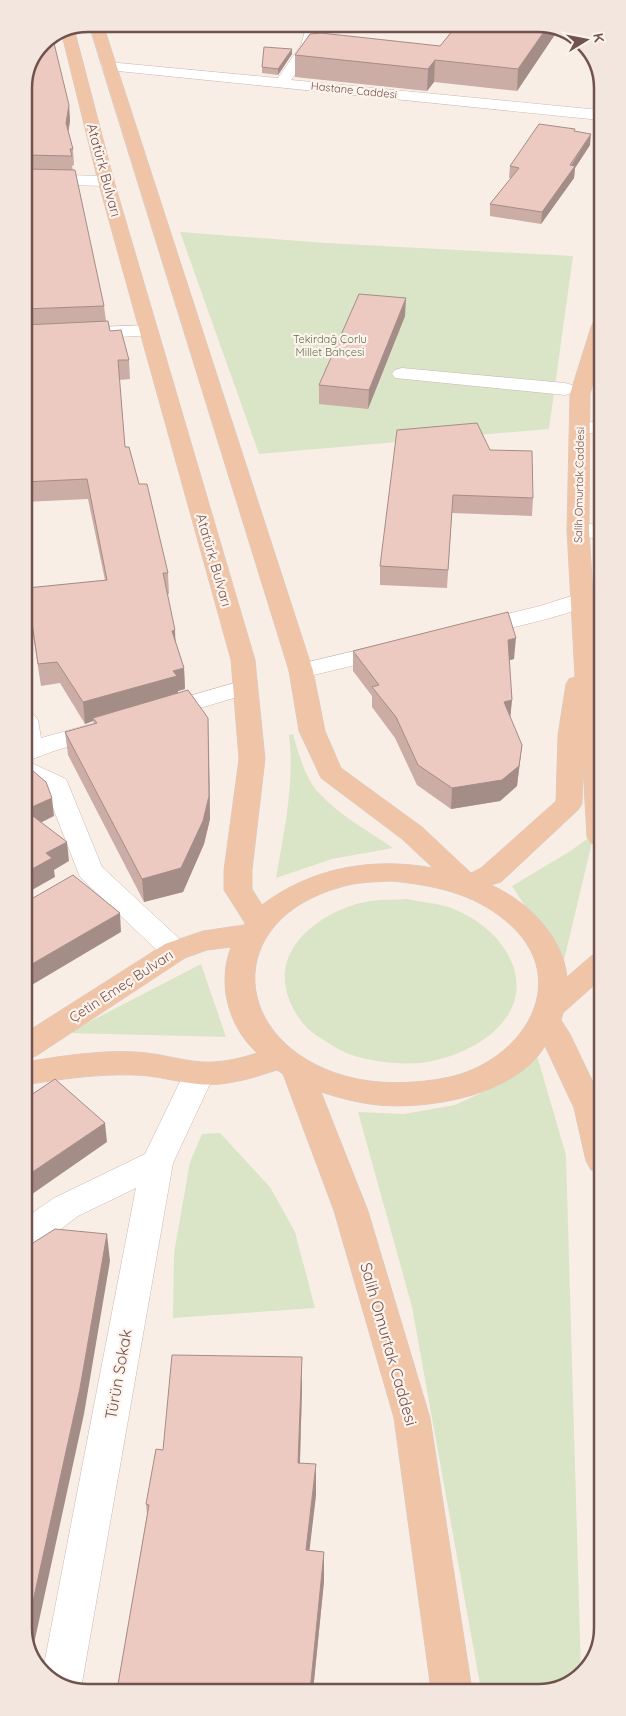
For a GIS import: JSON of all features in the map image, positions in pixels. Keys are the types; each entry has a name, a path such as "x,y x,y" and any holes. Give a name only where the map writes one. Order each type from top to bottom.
{"main road":[{"path":"98,32 301,671 312,731 330,772 412,833 467,885"},
{"name":"Atatürk Bulvarı","path":"69,36 106,181 243,660 252,759 238,870 238,890 256,928"},
{"name":"Salih Omurtak Caddesi","path":"594,347 580,394 590,427 578,530 581,600 592,645 594,737"},
{"name":"Salih Omurtak Caddesi","path":"467,885 491,875 569,804 571,735 592,645"},
{"path":"594,970 549,1015 526,1050 498,1071 461,1087 419,1094 375,1093 341,1086 288,1062 258,1034 244,1009 238,983 241,958 256,928 285,901 316,885 353,875 391,872 430,875 467,885 494,898 518,915 537,935 549,958 554,982 549,1015 555,1034 590,1108 594,1126"},
{"name":"Çetin Emeç Bulvarı","path":"32,1043 175,951 203,941 256,928"},
{"path":"32,1073 88,1066 146,1064 199,1073 223,1073 288,1062"},
{"name":"Salih Omurtak Caddesi","path":"288,1062 351,1212 412,1418 451,1684"}],"street":[{"path":"282,83 308,46 312,32"},
{"name":"Hastane Caddesi","path":"108,66 594,113"},
{"path":"33,179 106,181"},
{"path":"33,336 149,332"},
{"path":"402,374 565,389"},
{"path":"578,530 594,531"},
{"path":"452,634 548,611 581,600"},
{"path":"301,671 413,644"},
{"path":"33,754 131,720 245,687"},
{"path":"33,757 57,785 90,871 175,951"},
{"path":"65,885 90,871"},
{"name":"Türün Sokak","path":"62,1677 157,1162 199,1073"},
{"path":"32,1232 66,1207 157,1162"}],"green space":[{"name":"Tekirdağ Çorlu Millet Bahçesi","path":"180,232 326,243 573,256 549,429 259,454"},
{"path":"293,734 306,772 318,792 344,815 393,848 332,859 276,878 290,789 289,735"},
{"path":"594,834 563,964 512,886 569,852"},
{"path":"408,899 454,909 472,918 488,930 507,953 516,975 516,995 509,1013 497,1029 480,1042 461,1052 441,1059 420,1063 369,1060 336,1048 308,1029 299,1018 287,993 285,975 288,959 296,944 308,931 337,911 370,901"},
{"path":"201,964 226,1037 68,1033"},
{"path":"537,1056 566,1155 581,1663 569,1674 559,1679 537,1684 480,1684 412,1307 358,1112 404,1114 455,1105 498,1085"},
{"path":"220,1133 270,1187 295,1232 315,1308 173,1318 174,1253 190,1162 202,1134"}],"building":[{"path":"321,33 440,46 451,33 543,33 518,69 435,60 428,69 295,55 310,34"},
{"path":"54,44 69,105 66,123 73,149 70,149 72,156 33,155 34,74 42,57"},
{"path":"264,47 292,49 278,69 262,67"},
{"path":"539,124 575,129 574,131 591,134 570,165 575,166 542,212 490,204 519,168 510,166"},
{"path":"33,169 75,170 104,306 33,309"},
{"path":"359,294 406,298 369,390 319,385"},
{"path":"108,321 110,331 121,330 129,360 118,360 125,447 129,447 139,484 147,484 168,573 163,573 175,630 172,631 184,668 173,671 177,676 83,702 57,662 38,664 33,627 33,587 107,580 87,479 33,482 33,325"},
{"path":"477,423 490,450 532,451 533,498 453,495 448,570 380,566 397,430"},
{"path":"508,612 516,638 508,640 512,700 504,702 522,745 519,766 502,780 452,788 418,765 396,717 372,687 379,685 353,651"},
{"path":"188,690 208,718 209,796 203,821 181,868 142,879 65,732 97,723 93,718"},
{"path":"33,770 46,782 52,798 33,807"},
{"path":"33,816 67,842 46,853 52,858 32,869"},
{"path":"73,875 120,913 32,964 33,898"},
{"path":"55,1079 105,1123 32,1172 32,1094"},
{"path":"55,1229 107,1234 80,1388 32,1606 32,1243"},
{"path":"172,1355 302,1357 298,1463 316,1464 306,1550 324,1552 311,1683 118,1683 149,1505 146,1504 156,1449 163,1450"}]}
